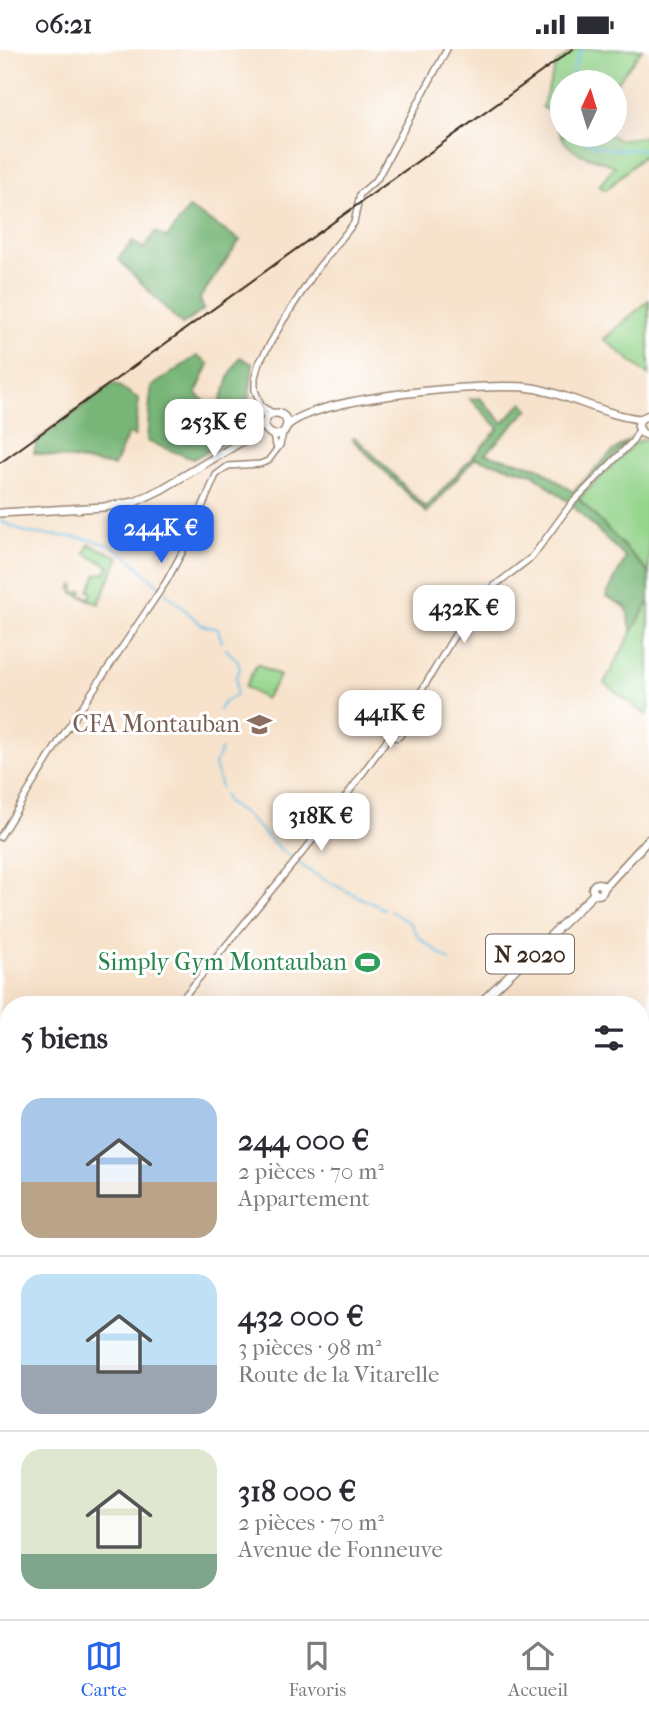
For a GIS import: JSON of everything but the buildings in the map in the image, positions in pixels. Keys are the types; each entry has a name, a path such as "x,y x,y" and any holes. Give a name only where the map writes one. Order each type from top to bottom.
{"main road":[{"path":"0,513 96,508 135,502 251,436 274,413 283,416 305,415 387,395 503,386 547,391 620,415 642,429 649,415"},
{"path":"251,436 278,434 291,422 305,415"},
{"path":"283,416 285,429"},
{"path":"265,421 271,433"},
{"name":"N 2020","path":"487,996 595,893 602,893 602,886 649,839"}],"street":[{"path":"265,421 255,384 258,363 317,269 354,223 360,194 377,179 447,49"},
{"path":"259,403 274,413"},
{"path":"0,838 61,738 166,582 220,470 239,463 264,463 278,448 285,429"},
{"path":"391,737 399,736 398,728 481,596 495,583 527,562 571,504 642,429"},
{"path":"271,433 278,448"},
{"path":"184,996 320,834 391,737 391,729 398,728"}],"green space":[{"path":"577,49 642,49 626,70 554,70 556,64"},
{"path":"550,82 550,112 542,107"},
{"path":"649,136 649,158 643,156 606,190 599,186 615,166 574,151 570,147 627,147 627,139"},
{"path":"189,208 240,240 200,298 203,310 182,325 118,259 133,241 144,249 155,232 167,238"},
{"path":"649,300 649,376 604,339"},
{"path":"197,356 209,364 196,393 207,404 219,406 230,375 240,357 253,364 249,398 243,403 229,439 193,459 147,441 151,387"},
{"path":"114,383 139,399 135,436 128,434 114,466 34,453 37,440"},
{"path":"480,398 503,423 523,402 529,409 485,454 538,467 573,492 613,451 630,439 577,497 649,573 649,601 632,632 626,607 606,596 626,558 571,504 533,474 475,458 427,513 352,439 355,438 364,446 426,508 499,428 470,399"},
{"path":"644,439 649,440 649,573 579,499 633,444"},
{"path":"89,544 119,557 99,604 73,593 71,588 75,586 73,591 79,593 81,590 81,595 90,598 92,593 89,591 97,574 104,573 110,566 85,554"},
{"path":"649,601 649,711 646,715 604,683"},
{"path":"257,664 280,676 265,699 245,687"}],"waterway":[{"path":"573,70 579,54 584,49"},
{"path":"603,147 649,151"},
{"path":"0,521 27,533 84,538 112,546 127,556 159,586"},
{"path":"165,592 202,625 218,629 222,642"},
{"path":"219,710 224,702 236,695 236,676 240,670 238,661 226,649"},
{"path":"221,749 215,764 221,788"},
{"path":"224,794 227,803 248,817 293,859"},
{"path":"297,862 328,882 384,909"},
{"path":"390,911 410,923 419,938 450,961"},
{"path":"547,991 560,996"}],"railway":[{"path":"0,463 573,49"}],"place":[{"name":"CFA Montauban","path":"260,724"},
{"name":"Simply Gym Montauban","path":"367,962"}]}
